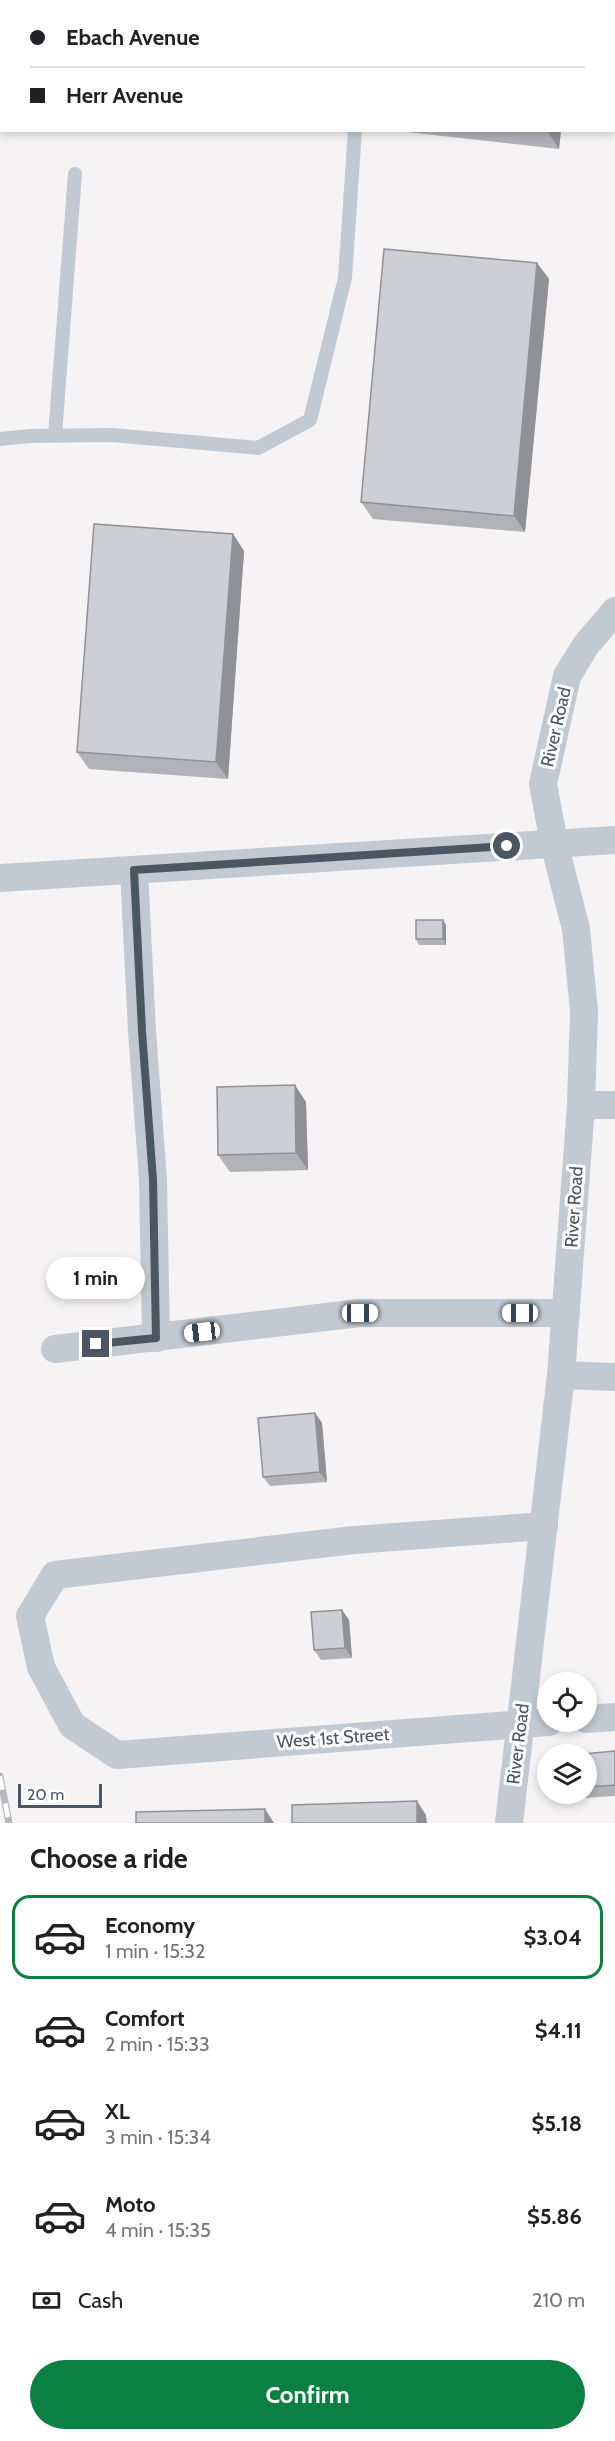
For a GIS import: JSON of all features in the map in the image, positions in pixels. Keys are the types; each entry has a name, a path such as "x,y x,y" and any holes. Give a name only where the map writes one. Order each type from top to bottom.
{"street":[{"name":"River Road","path":"509,1823 561,1375 581,1105 584,1011 581,968 576,929 554,843 543,784 567,676 586,645 615,611"},
{"path":"0,878 615,840"},
{"path":"134,870 142,1031 153,1180 156,1338"},
{"path":"581,1105 615,1105"},
{"path":"55,1349 360,1313 566,1313"},
{"path":"561,1375 615,1377"},
{"name":"West 1st Street","path":"537,1723 117,1755 72,1725 41,1667 30,1616 55,1575 354,1540 544,1526"},
{"path":"597,1718 615,1717"}],"lane":[{"path":"0,439 55,435 111,435 258,448 310,420 345,278 354,132"},
{"path":"55,435 75,174"}],"building":[{"path":"384,249 537,263 514,516 361,502"},
{"path":"94,524 233,534 216,762 77,752"},
{"path":"416,920 443,920 443,939 416,939"},
{"path":"295,1085 296,1153 218,1155 217,1087"},
{"path":"315,1413 320,1472 263,1477 258,1418"},
{"path":"342,1610 345,1648 314,1650 311,1612"},
{"path":"615,1751 615,1785 597,1786 597,1753"},
{"path":"417,1801 417,1823 292,1823 292,1805"},
{"path":"265,1809 265,1823 136,1823 136,1812"}],"railway":[{"path":"0,1776 9,1823"}],"route":[{"path":"96,1344 156,1338 153,1180 142,1031 134,870 507,846"}]}
